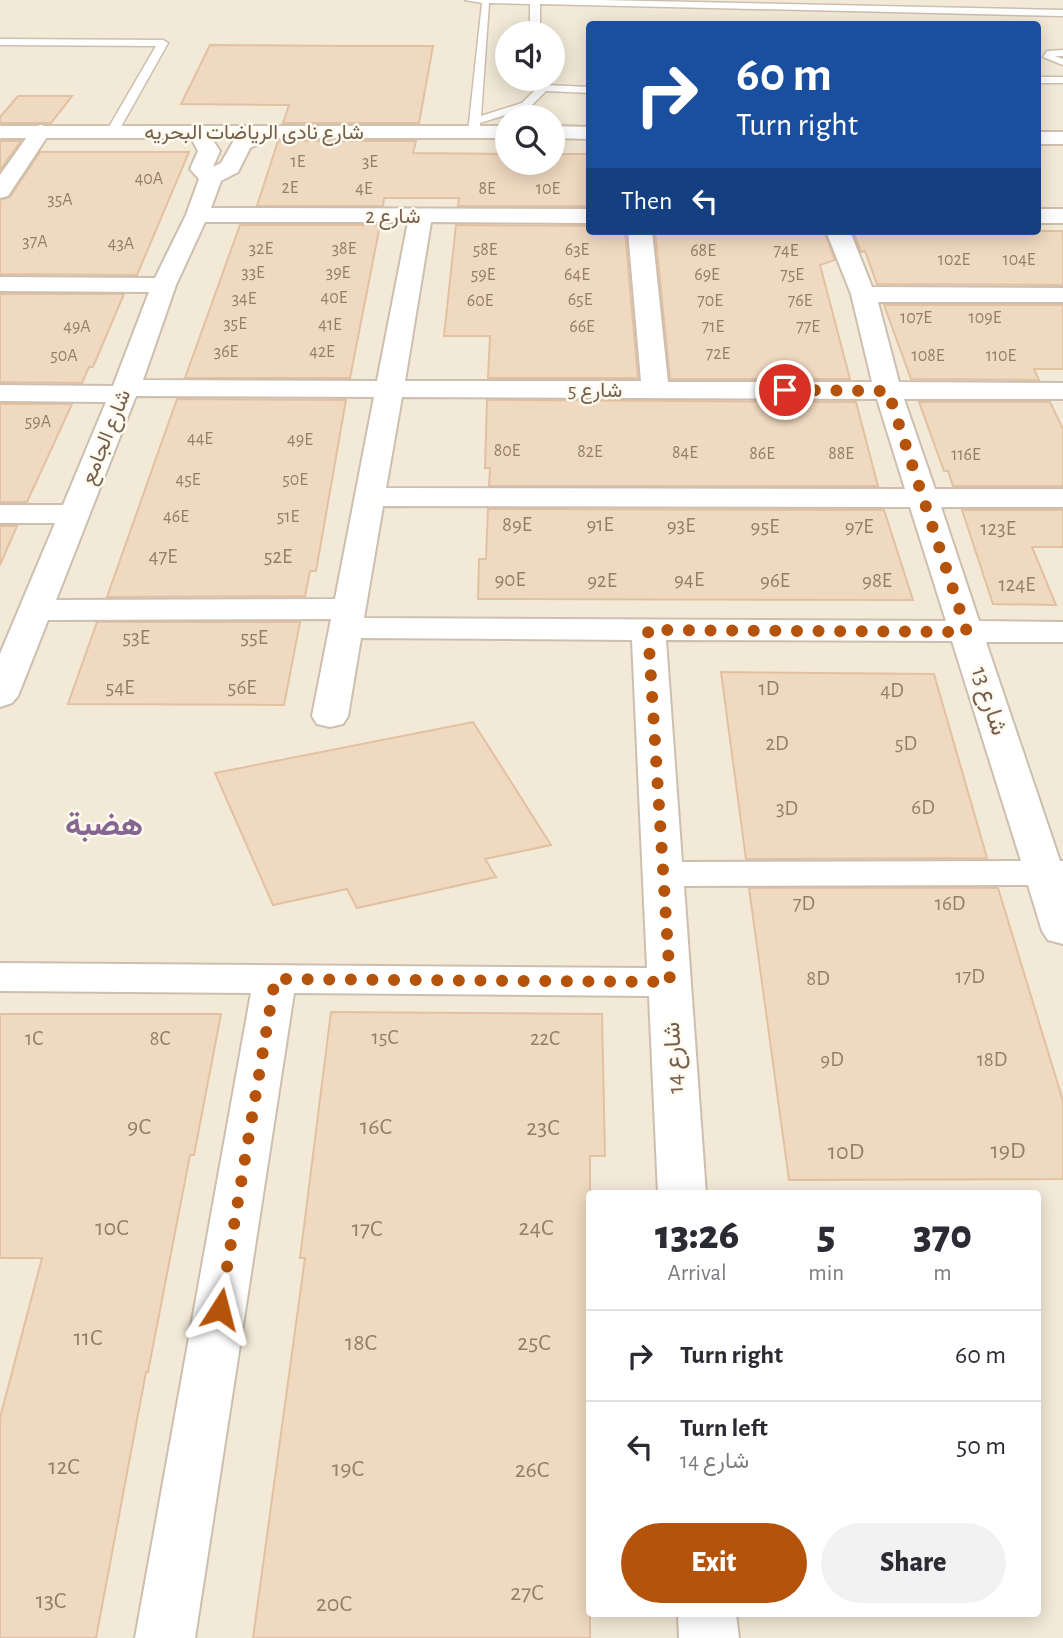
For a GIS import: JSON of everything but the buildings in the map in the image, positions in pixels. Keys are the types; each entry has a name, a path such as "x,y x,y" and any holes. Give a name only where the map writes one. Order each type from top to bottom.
{"street":[{"name":"شارع نادى الرياضات البحريه","path":"0,132 268,132 474,127 495,130"},
{"path":"0,191 41,131"},
{"path":"1041,131 1063,131"},
{"name":"شارع الجامع","path":"198,132 209,151 201,169 211,177"},
{"name":"شارع الجامع","path":"1,693 125,391 164,285 197,215 211,177 230,167 241,144 268,132"},
{"path":"565,132 586,132"},
{"path":"1041,138 1063,138"},
{"name":"شارع 2","path":"197,215 586,216"},
{"path":"330,716 421,216"},
{"path":"1041,216 1063,216"},
{"path":"640,235 655,390"},
{"name":"شارع 13","path":"840,235 863,295 888,391 967,632 1054,873 1063,931"},
{"path":"0,284 164,285"},
{"path":"863,295 1063,295"},
{"name":"شارع 5","path":"0,393 390,389 1063,391"},
{"path":"370,497 1063,499"},
{"path":"0,514 75,514"},
{"path":"36,610 347,618 648,630 1063,632"},
{"name":"شارع 14","path":"648,630 682,1190"},
{"path":"664,874 1054,873"},
{"path":"0,977 670,982"},
{"path":"165,1638 275,979"},
{"path":"707,1617 709,1638"}],"lane":[{"path":"470,0 1063,13"},
{"path":"535,2 535,21"},
{"path":"485,5 474,127 526,105 534,91"},
{"path":"0,42 163,43 112,132"},
{"path":"1063,53 1051,53 1048,57 1063,62"},
{"path":"142,58 156,58"},
{"path":"565,78 586,78"},
{"path":"1041,80 1063,80"},
{"path":"565,87 586,89"},
{"path":"1041,90 1063,90"}],"shaded area":[{"path":"0,0 1063,0 1063,1638 0,1638"}],"district":[{"name":"هضبة","path":"104,825"}],"route":[{"path":"220,1309 275,979 670,982 648,630 967,632 888,391 785,390"}]}
